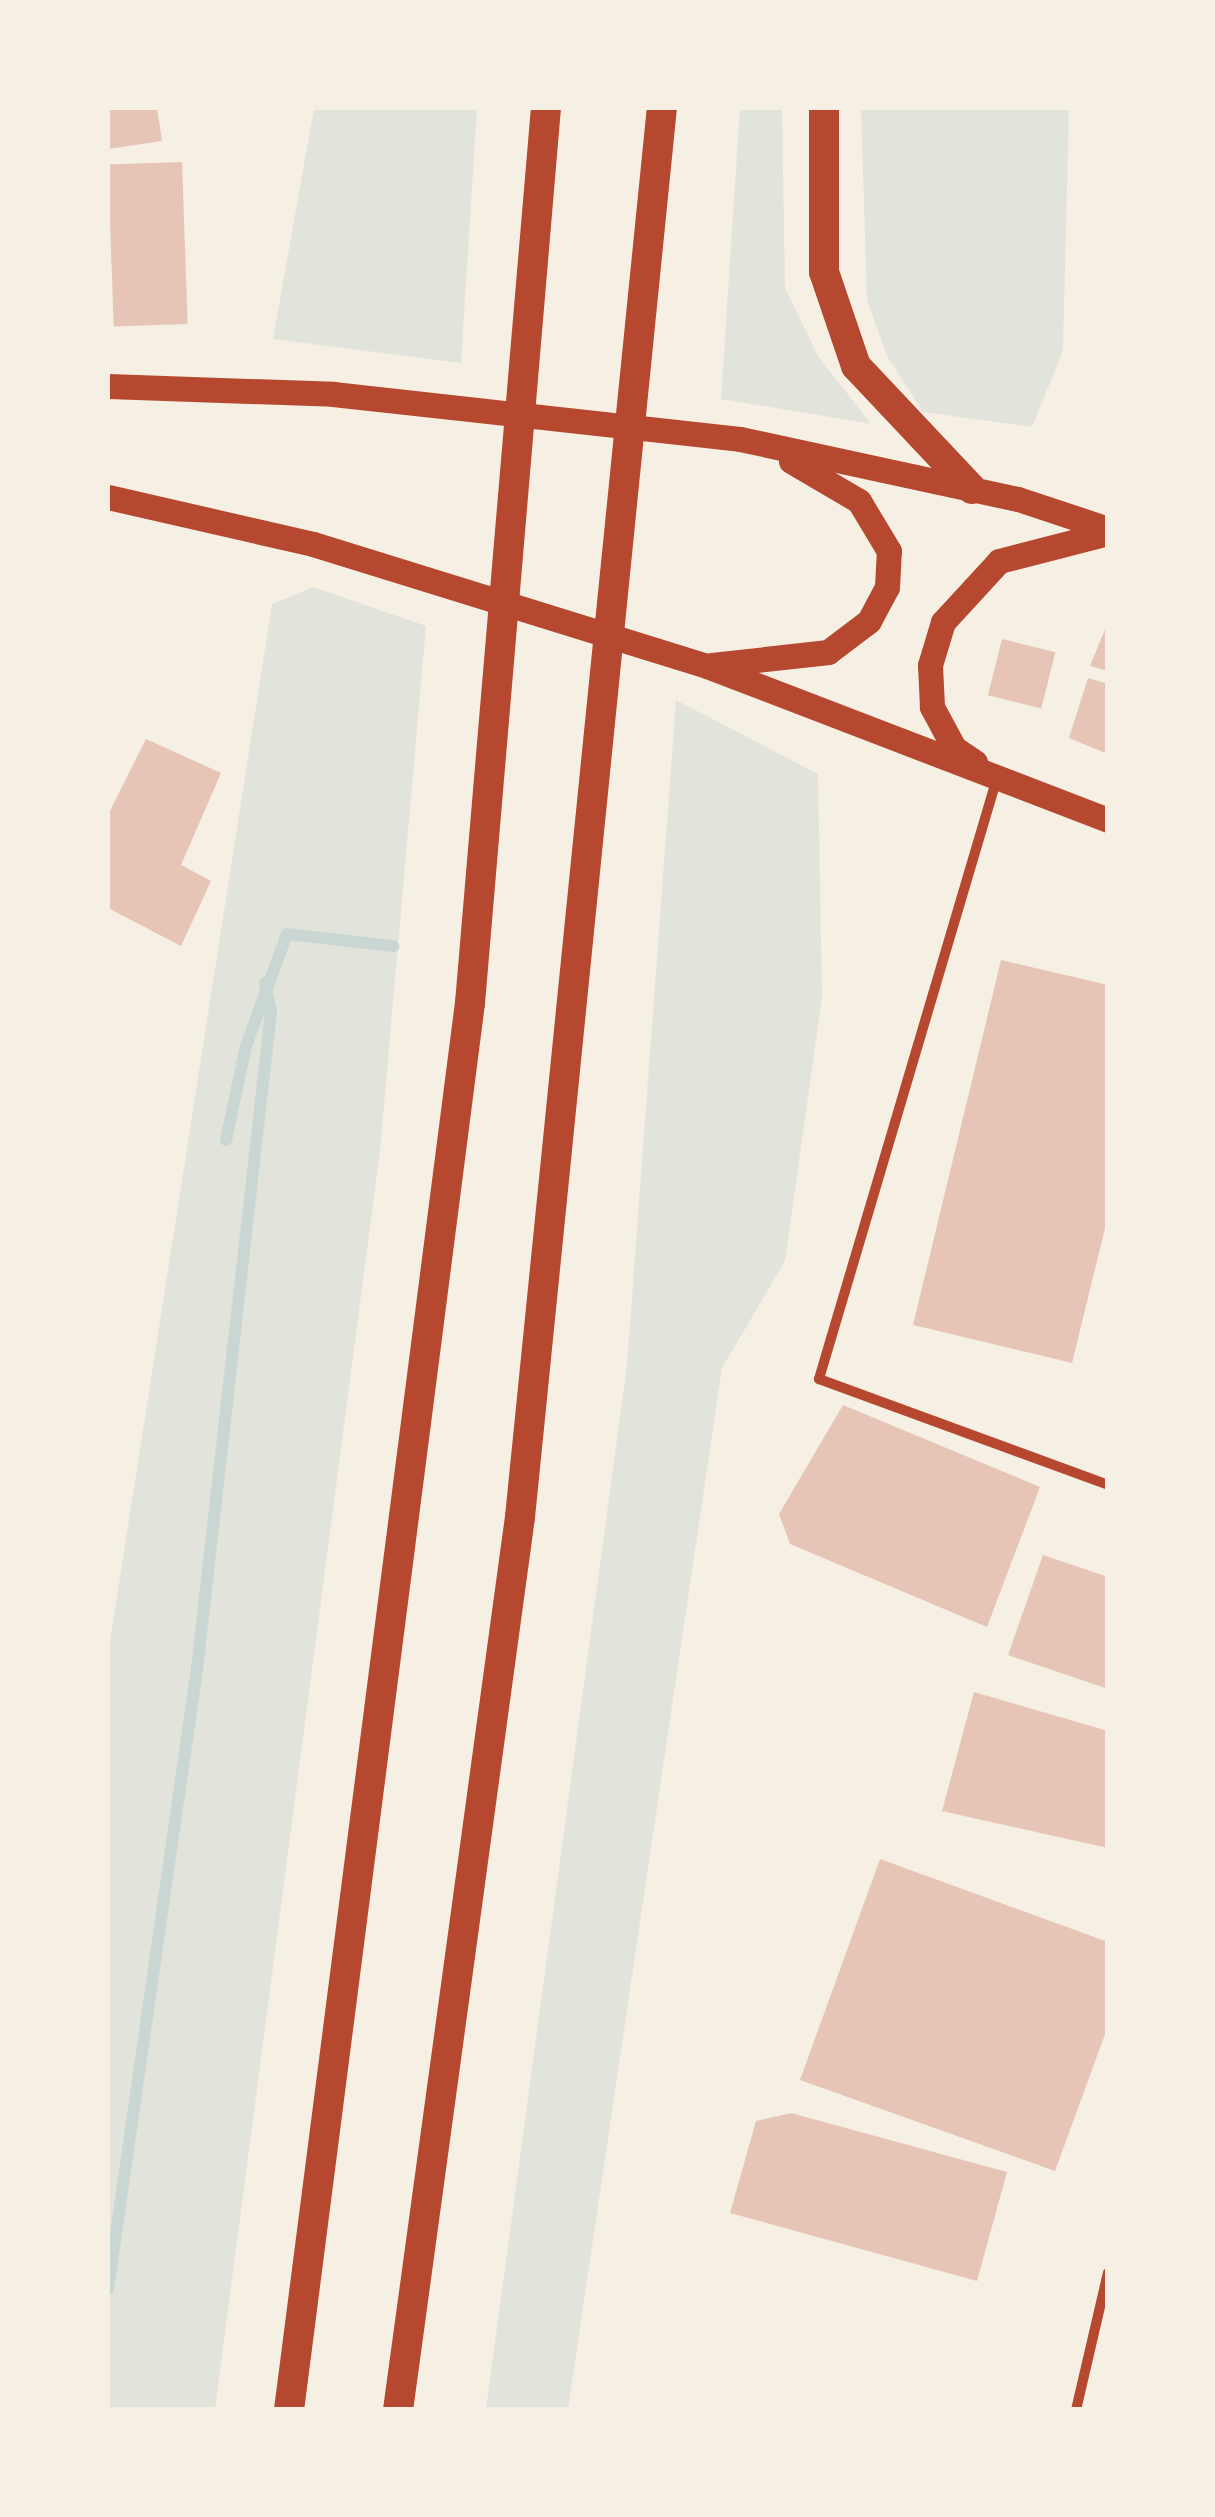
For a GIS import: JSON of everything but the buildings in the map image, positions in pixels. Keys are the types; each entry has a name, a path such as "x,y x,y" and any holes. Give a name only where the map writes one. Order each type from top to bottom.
{"highway":[{"path":"289,2410 470,1003 546,108"},
{"path":"398,2410 520,1517 662,108"},
{"path":"824,108 824,272 856,366 972,489"}],"main road":[{"path":"108,386 333,394 740,438 972,489 1108,531"},
{"path":"707,666 828,652 868,621 887,587 890,551 859,501 740,438"},
{"path":"108,497 314,544 707,666 1108,820"},
{"path":"998,778 954,748 932,707 930,665 943,622 999,561 1108,531"}],"street":[{"path":"998,778 819,1379 1108,1485"},
{"path":"1076,2410 1108,2273"}],"shaded area":[{"path":"314,108 477,108 461,363 273,339"},
{"path":"740,108 782,108 785,288 818,356 871,424 721,399"},
{"path":"861,108 1069,108 1063,351 1032,427 923,412 887,356 867,300"},
{"path":"313,587 426,626 380,1151 215,2409 108,2409 108,1654 272,604"},
{"path":"676,700 818,774 822,997 785,1261 722,1368 568,2409 486,2409 627,1365"}],"waterway":[{"path":"226,1140 246,1046 287,934 393,946"},
{"path":"108,2289 197,1669 271,1011 265,983"}]}
